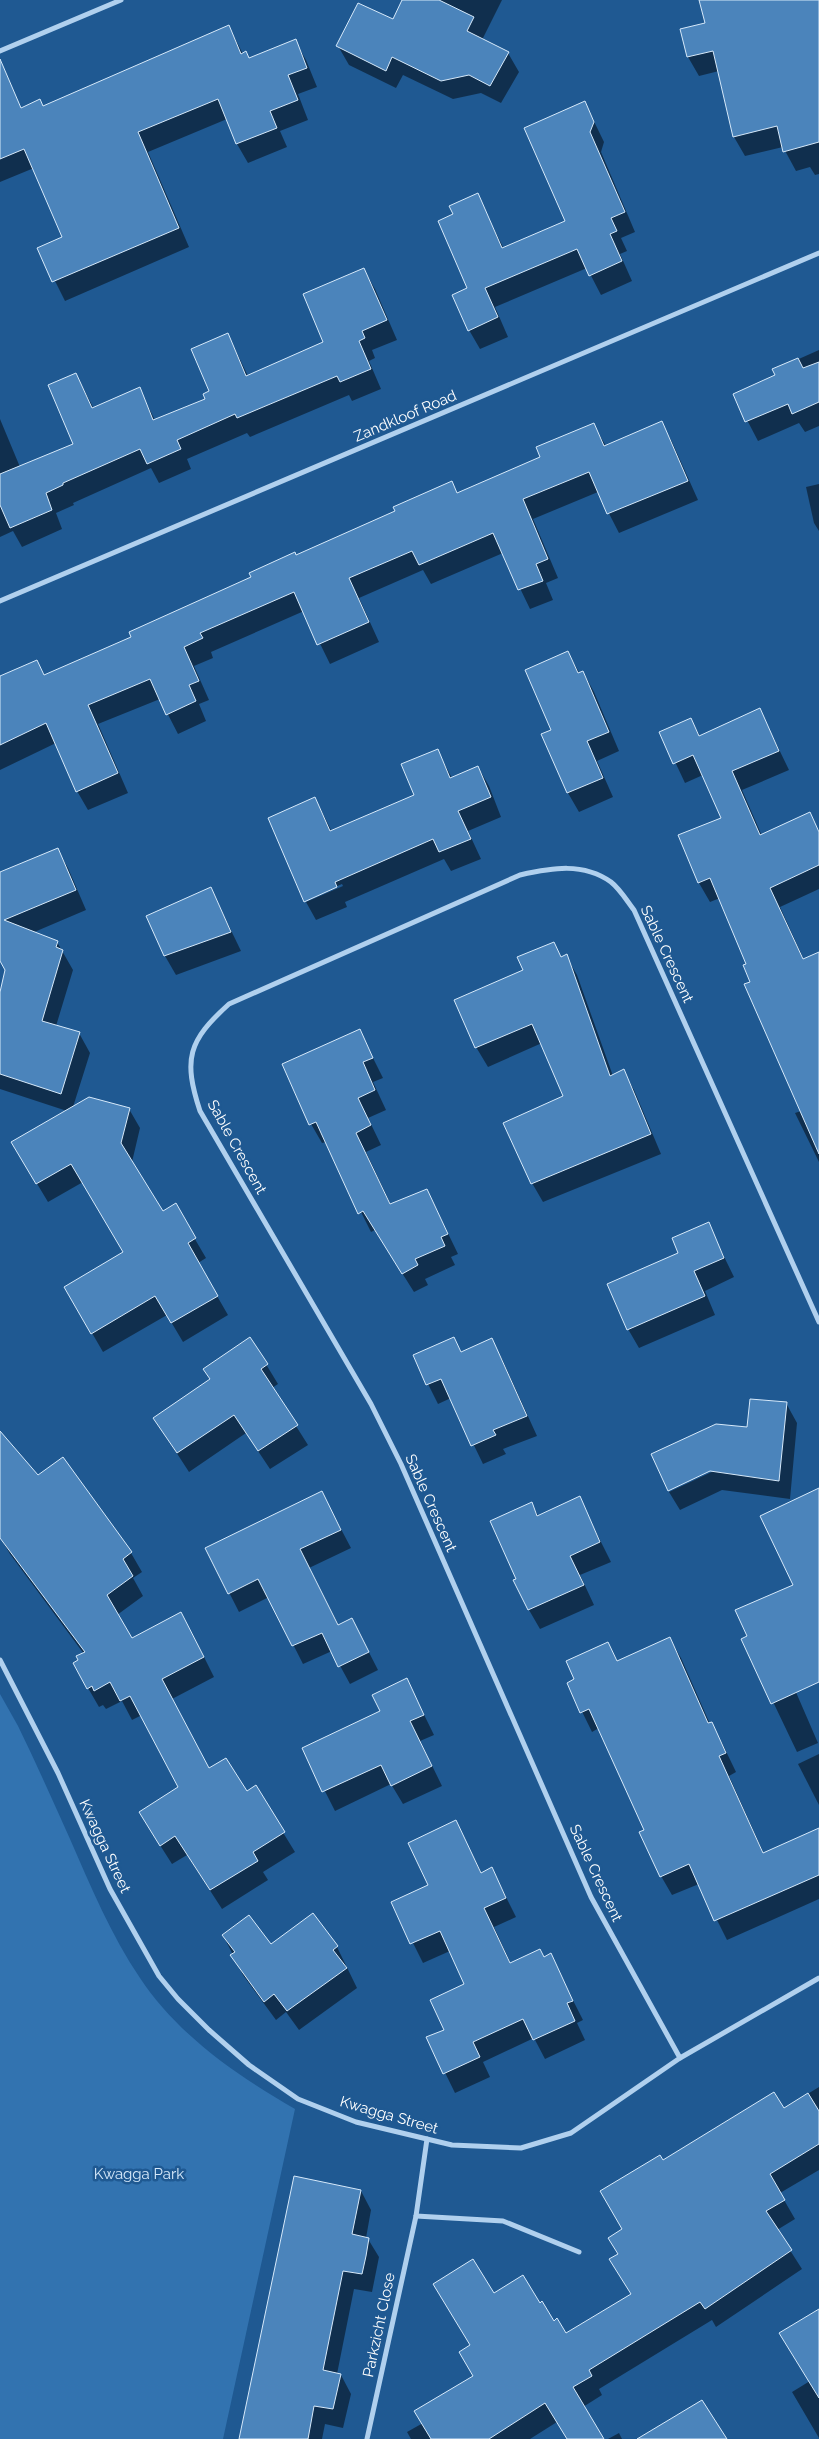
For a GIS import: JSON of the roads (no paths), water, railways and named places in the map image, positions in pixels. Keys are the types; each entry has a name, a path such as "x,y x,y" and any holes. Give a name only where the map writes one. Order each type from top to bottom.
{"street":[{"path":"0,51 121,0"},
{"name":"Zandkloof Road","path":"0,601 819,253"},
{"name":"Sable Crescent","path":"680,2058 592,1897 401,1464 371,1404 200,1111 191,1082 190,1064 196,1042 208,1023 229,1004 520,875 555,867 584,869 612,883 634,910 819,1322"},
{"name":"Kwagga Street","path":"0,1660 27,1708 122,1912 159,1976 178,1999 249,2065 298,2099 356,2122 452,2145 521,2148 571,2133 680,2058 819,1978"},
{"name":"Parkzicht Close","path":"367,2439 416,2216 426,2139"},
{"path":"416,2216 504,2221 579,2252"}],"park label":[{"name":"Kwagga Park","path":"139,2174"}]}
